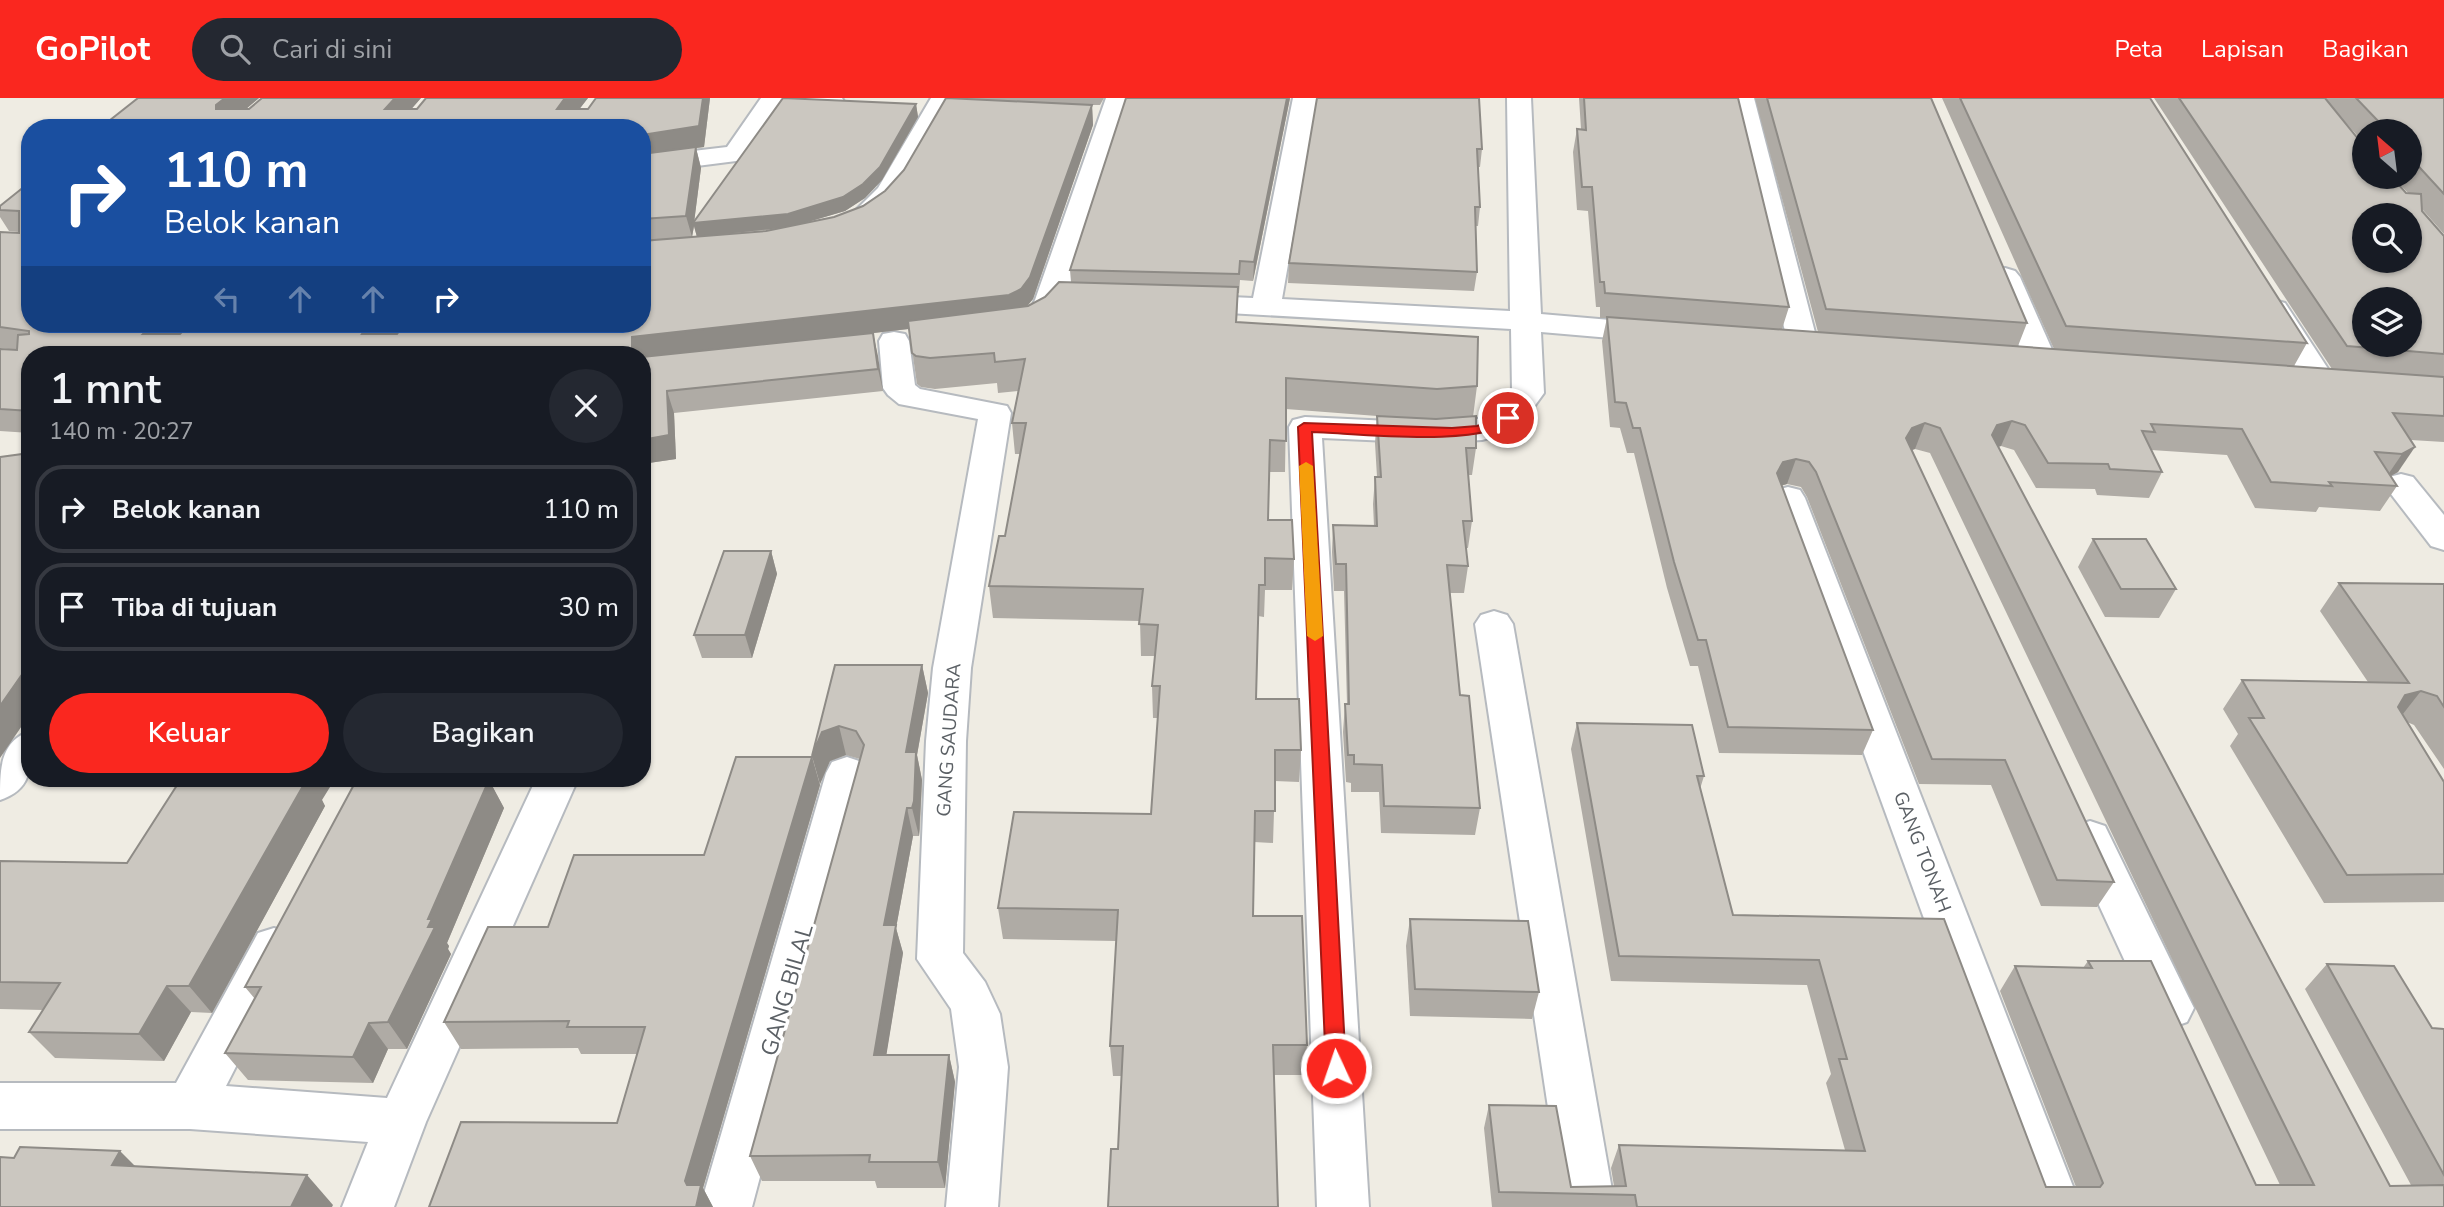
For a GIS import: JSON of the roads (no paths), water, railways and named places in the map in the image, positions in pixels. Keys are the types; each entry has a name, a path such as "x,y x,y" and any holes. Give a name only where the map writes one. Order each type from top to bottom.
{"street":[{"path":"1266,306 1305,98"},
{"path":"1343,1207 1304,427 1452,433 1499,425 1528,393 1519,98"},
{"path":"1742,98 1802,344"},
{"path":"651,164 735,155 773,99 855,104"},
{"path":"911,106 949,105"},
{"path":"841,226 866,215 889,192 949,105"},
{"path":"999,331 1020,328 1037,320 1064,300 1105,109"},
{"path":"1994,250 2042,363"},
{"path":"2256,281 2335,385 2282,381"},
{"path":"1158,303 1476,317 1524,324 1691,336"},
{"name":"GANG SAUDARA","path":"894,341 899,388 909,397 995,413 952,668 946,741 940,959 962,985 979,1022 983,1081 972,1207"},
{"path":"2401,485 2444,538"},
{"name":"GANG TONAH","path":"1788,498 2055,1207"},
{"path":"1494,624 1589,1207"},
{"path":"0,783 21,757"},
{"name":"GANG BILAL","path":"726,1207 847,773"},
{"path":"368,1207 401,1122 553,787"},
{"path":"2074,803 2186,1043"},
{"path":"190,1106 293,912"},
{"path":"0,1106 190,1106 401,1122"}]}
